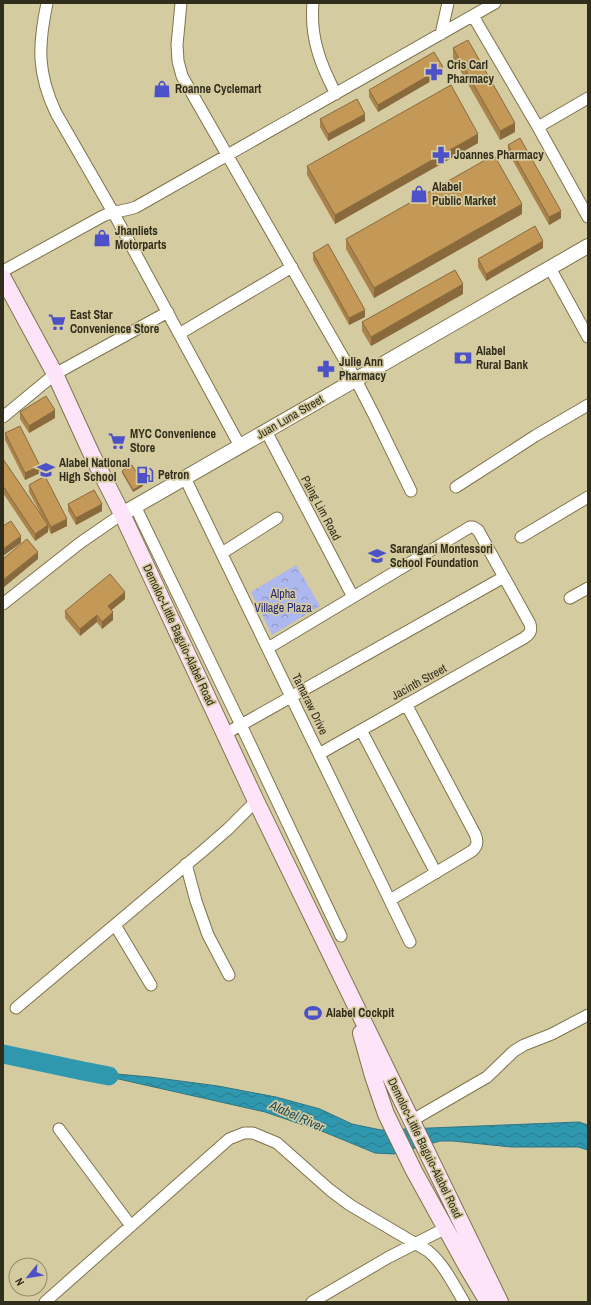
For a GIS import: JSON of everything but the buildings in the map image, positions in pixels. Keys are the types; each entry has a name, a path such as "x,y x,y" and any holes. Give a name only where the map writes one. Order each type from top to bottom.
{"main road":[{"name":"Demoloc-Little Baguio-Alabel Road","path":"3,278 55,374 92,455 128,510 225,734 350,995 500,1302"},
{"name":"Demoloc-Little Baguio-Alabel Road","path":"350,995 373,1076 390,1122 414,1171 488,1302"}],"street":[{"path":"47,3 40,53 41,69 47,93 56,113 113,212 240,446"},
{"path":"181,3 177,45 178,61 182,76 356,380 411,491"},
{"path":"313,3 312,16 318,55 325,74 336,94"},
{"path":"441,34 448,3"},
{"path":"3,271 98,219 113,212 125,211 136,207 495,3"},
{"path":"473,16 538,127 584,201 588,216"},
{"path":"538,127 588,98"},
{"name":"Juan Luna Street","path":"3,604 80,543 128,510 588,246"},
{"path":"179,334 292,267"},
{"path":"550,268 588,337"},
{"path":"3,417 55,374 168,312"},
{"path":"456,487 588,404"},
{"name":"Paing Lim Road","path":"266,431 353,596"},
{"name":"Tamaraw Drive","path":"185,478 410,942"},
{"path":"521,537 588,497"},
{"path":"128,510 241,725 341,936"},
{"path":"222,553 277,518"},
{"path":"225,734 504,577 478,530 473,527 468,528 268,648"},
{"name":"Jacinth Street","path":"319,754 524,638 530,632 530,624 504,577"},
{"path":"570,598 588,588"},
{"path":"390,900 472,851 477,844 477,840 406,704"},
{"path":"361,730 436,873"},
{"path":"16,1008 228,829 256,800"},
{"path":"186,864 196,901 208,935 229,975"},
{"path":"115,925 151,985"},
{"path":"412,1123 487,1077 514,1051 524,1045 552,1034 588,1015"},
{"path":"60,1129 131,1226"},
{"path":"45,1302 229,1139 244,1133 253,1134 277,1143 330,1190 350,1205 428,1251 437,1259 445,1270 464,1302"},
{"path":"312,1302 414,1244 446,1228"}],"green space":[{"name":"Alpha Village Plaza","path":"296,565 320,606 272,635 251,592"}],"water":[{"path":"83,1071 150,1077 218,1086 276,1097 320,1109 352,1124 381,1130 579,1122 588,1125 588,1150 578,1147 511,1147 440,1141 394,1154 375,1153 324,1132 265,1112"}],"waterway":[{"name":"Alabel River","path":"3,1054 109,1076"}],"place":[{"name":"Cris Carl Pharmacy","path":"434,72"},
{"name":"Roanne Cyclemart","path":"162,89"},
{"name":"Joannes Pharmacy","path":"441,155"},
{"name":"Alabel Public Market","path":"419,194"},
{"name":"Jhanliets Motorparts","path":"102,238"},
{"name":"East Star Convenience Store","path":"57,322"},
{"name":"Alabel Rural Bank","path":"463,358"},
{"name":"Julie Ann Pharmacy","path":"326,369"},
{"name":"MYC Convenience Store","path":"117,441"},
{"name":"Alabel National High School","path":"46,470"},
{"name":"Petron","path":"145,475"},
{"name":"Sarangani Montessori School Foundation","path":"377,556"},
{"name":"Alabel Cockpit","path":"313,1013"}]}
